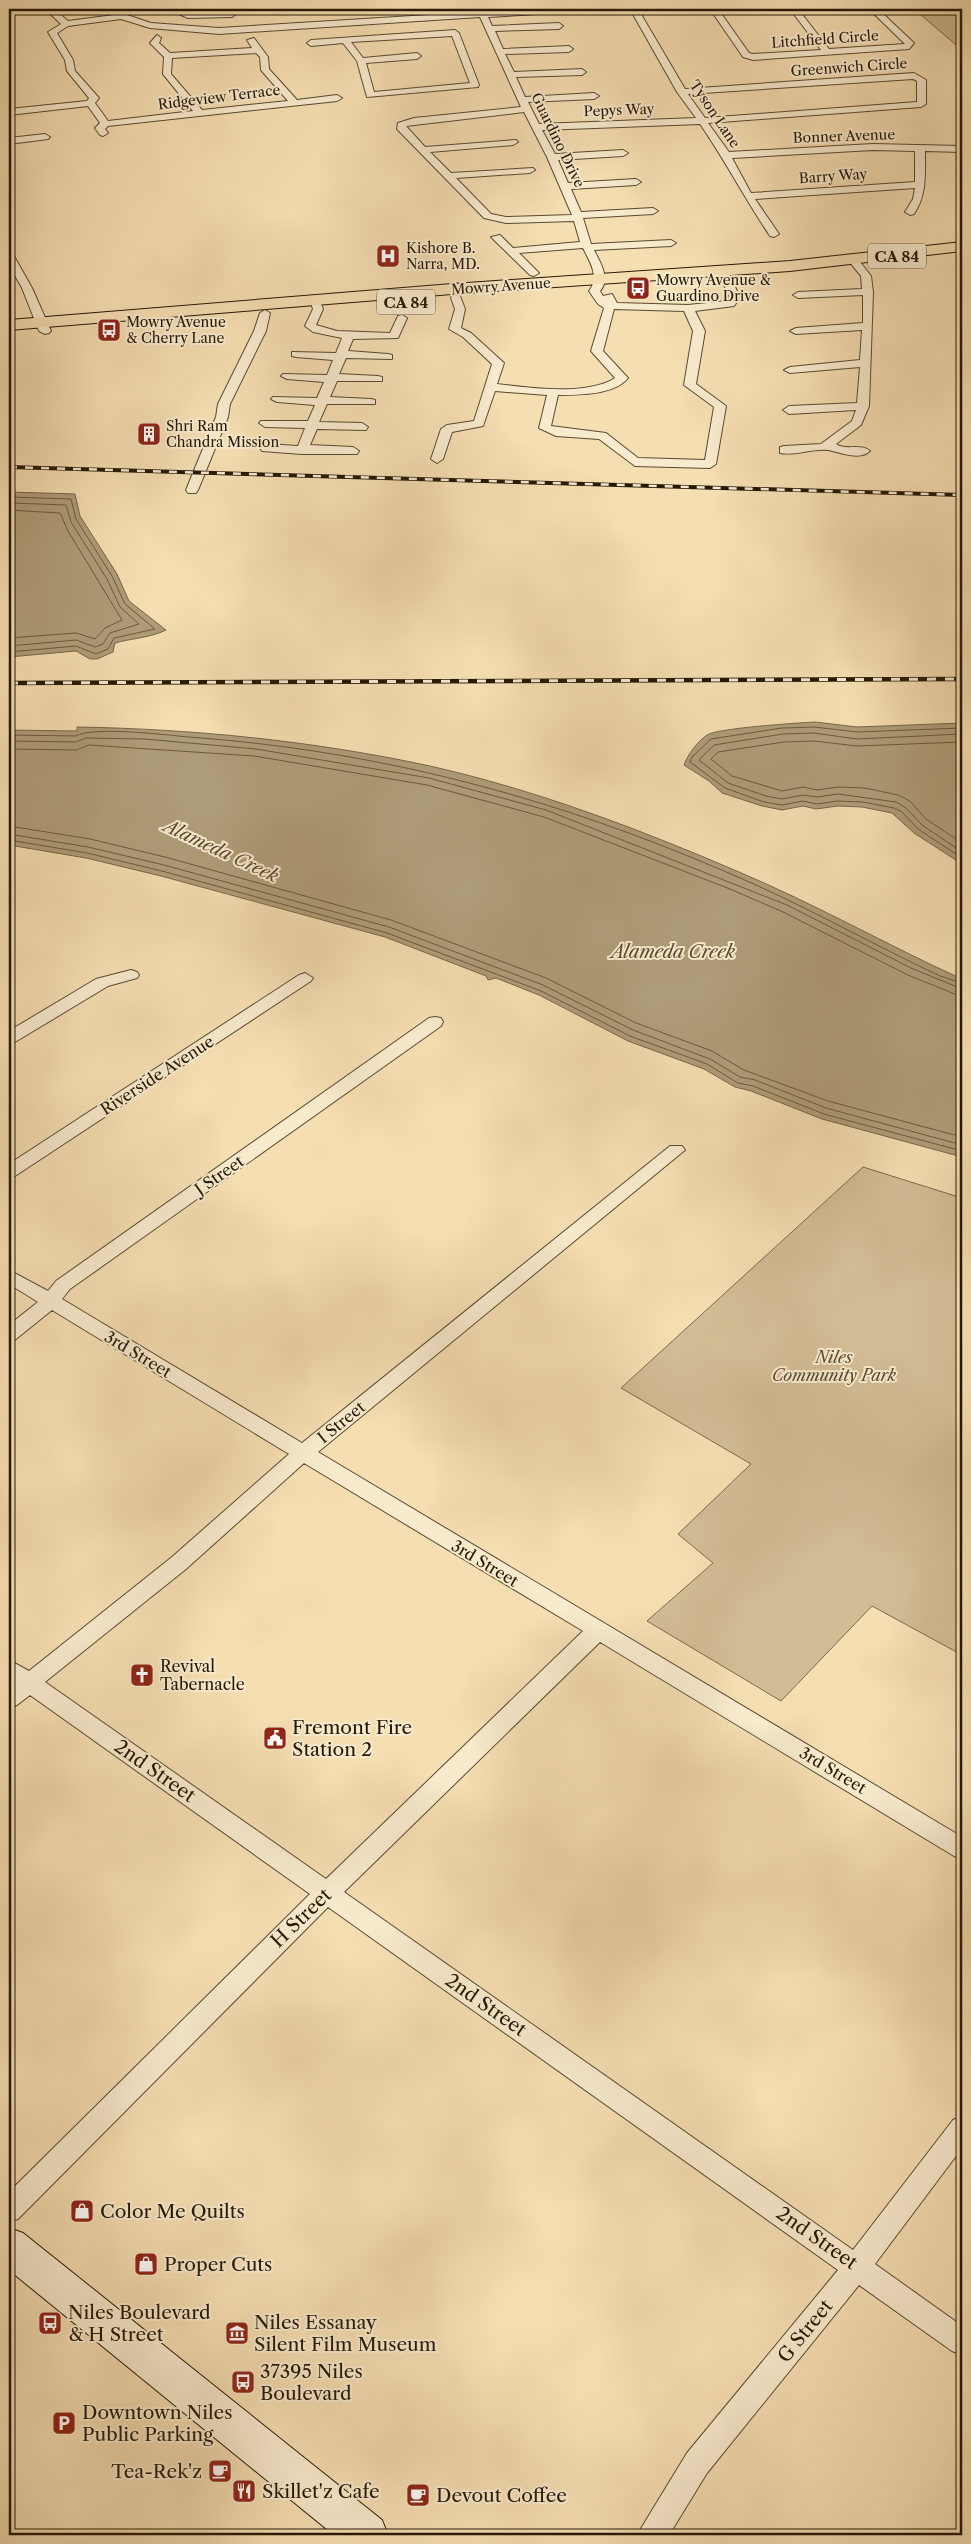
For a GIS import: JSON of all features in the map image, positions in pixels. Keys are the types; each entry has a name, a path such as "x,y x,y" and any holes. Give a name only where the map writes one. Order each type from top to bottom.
{"main road":[{"name":"Mowry Avenue","path":"856,263 916,261 960,255"},
{"name":"Mowry Avenue","path":"9,334 44,327 960,255"},
{"name":"Mowry Avenue","path":"9,325 44,327 265,313 316,305 456,298 598,283"},
{"path":"9,2246 367,2535"}],"street":[{"path":"49,9 66,24"},
{"path":"112,9 122,16 150,26 170,29 245,30 385,22 481,12 572,9"},
{"path":"171,9 188,15 197,12 232,14"},
{"name":"Tyson Lane","path":"634,9 700,121 726,155 748,196 774,234"},
{"name":"Litchfield Circle","path":"714,9 746,55 762,57 909,46 910,43 873,9"},
{"path":"794,9 828,53"},
{"name":"Guardino Drive","path":"481,12 524,104 538,127 578,216 586,246 599,270 598,283 594,291 602,302 609,306"},
{"path":"9,112 90,103 94,98 71,71 69,60 52,32 66,24 122,16"},
{"path":"385,22 394,36"},
{"path":"490,29 559,26"},
{"path":"245,30 257,50 264,57 265,70 292,102"},
{"path":"311,43 345,40 394,36 455,33 475,85 370,95 361,60 345,40"},
{"path":"157,38 154,43 168,56 257,50"},
{"path":"500,52 569,49"},
{"path":"168,56 167,74 200,114"},
{"path":"361,60 417,56"},
{"path":"511,75 582,72"},
{"name":"Greenwich Circle","path":"682,92 914,76 922,80 921,104 700,121"},
{"path":"594,96 524,104 414,121 401,126 422,150 492,218 506,220 652,211"},
{"name":"Ridgeview Terrace","path":"104,129 200,114 337,98"},
{"path":"90,103 104,129"},
{"name":"Pepys Way","path":"538,127 700,121"},
{"path":"9,141 44,137"},
{"path":"422,150 513,142"},
{"name":"Bonner Avenue","path":"726,155 873,147 962,149"},
{"path":"910,212 916,206 919,184 920,147"},
{"path":"552,157 624,153"},
{"path":"450,176 530,170"},
{"path":"565,186 636,182"},
{"name":"Barry Way","path":"748,196 919,184"},
{"path":"496,237 534,273"},
{"path":"511,252 586,246 671,243"},
{"path":"9,256 44,327"},
{"path":"784,450 815,449 830,444 857,423 863,406 868,292 866,276 856,263"},
{"path":"492,387 553,394 603,388 622,378 606,364 598,351 609,306 688,308 730,304 735,298 725,274"},
{"path":"9,281 22,279"},
{"path":"798,295 868,292"},
{"path":"437,459 447,429 479,424 498,363 467,335 455,329 460,309 456,298"},
{"path":"316,305 310,326 314,330 349,335 394,336 402,318"},
{"path":"553,394 546,428 556,432 602,436 635,462 710,464 720,406 690,385 699,331 688,308"},
{"path":"192,490 222,417 224,404 260,331 265,313"},
{"path":"796,331 868,326"},
{"path":"302,449 333,378 349,335"},
{"path":"296,354 388,357"},
{"path":"790,370 865,363"},
{"path":"287,376 378,379"},
{"path":"277,399 371,402"},
{"path":"789,410 863,406"},
{"path":"265,423 362,427"},
{"path":"830,444 832,448 840,451 864,452"},
{"path":"266,448 353,450"},
{"path":"9,1038 102,982 131,975"},
{"name":"Riverside Avenue","path":"9,1172 306,978"},
{"name":"J Street","path":"9,1334 40,1312 72,1279 435,1022"},
{"name":"I Street","path":"9,1698 179,1563 303,1454 676,1150"},
{"name":"3rd Street","path":"9,1276 962,1849"},
{"name":"H Street","path":"9,2210 327,1893 598,1630"},
{"name":"2nd Street","path":"9,1668 962,2342"},
{"name":"G Street","path":"652,2535 697,2463 857,2267 962,2128"}],"green space":[{"path":"914,9 962,9 962,50"},
{"name":"Niles Community Park","path":"863,1167 962,1198 962,1655 872,1606 781,1701 647,1621 713,1563 678,1534 751,1464 621,1388"}],"water":[{"path":"9,492 75,494 80,516 117,574 129,601 166,630 115,643 113,652 97,659 90,659 76,651 9,657"},
{"path":"815,722 857,727 962,723 962,864 914,833 892,813 862,807 838,806 816,809 803,806 782,810 762,806 722,793 709,781 684,765 696,745 707,735 714,732 758,726"},
{"name":"Alameda Creek","path":"77,727 166,730 254,738 386,757 430,766 548,799 625,826 767,884 823,911 962,979 962,1157 822,1119 751,1091 735,1087 704,1069 628,1041 539,995 496,978 488,980 486,976 385,937 161,876 86,858 9,845 9,730 77,731"}],"railway":[{"path":"9,467 962,495"},
{"path":"9,683 962,679"}],"place":[{"name":"Kishore B. Narra, MD.","path":"388,256"},
{"name":"Mowry Avenue & Guardino Drive","path":"638,288"},
{"name":"Mowry Avenue & Cherry Lane","path":"109,330"},
{"name":"Shri Ram Chandra Mission","path":"149,434"},
{"name":"Revival Tabernacle","path":"142,1675"},
{"name":"Fremont Fire Station 2","path":"275,1738"},
{"name":"Color Me Quilts","path":"82,2211"},
{"name":"Proper Cuts","path":"146,2264"},
{"name":"Niles Boulevard & H Street","path":"50,2323"},
{"name":"Niles Essanay Silent Film Museum","path":"237,2333"},
{"name":"37395 Niles Boulevard","path":"243,2382"},
{"name":"Downtown Niles Public Parking","path":"64,2423"},
{"name":"Tea-Rek'z","path":"220,2471"},
{"name":"Skillet'z Cafe","path":"244,2491"},
{"name":"Devout Coffee","path":"418,2495"}]}
